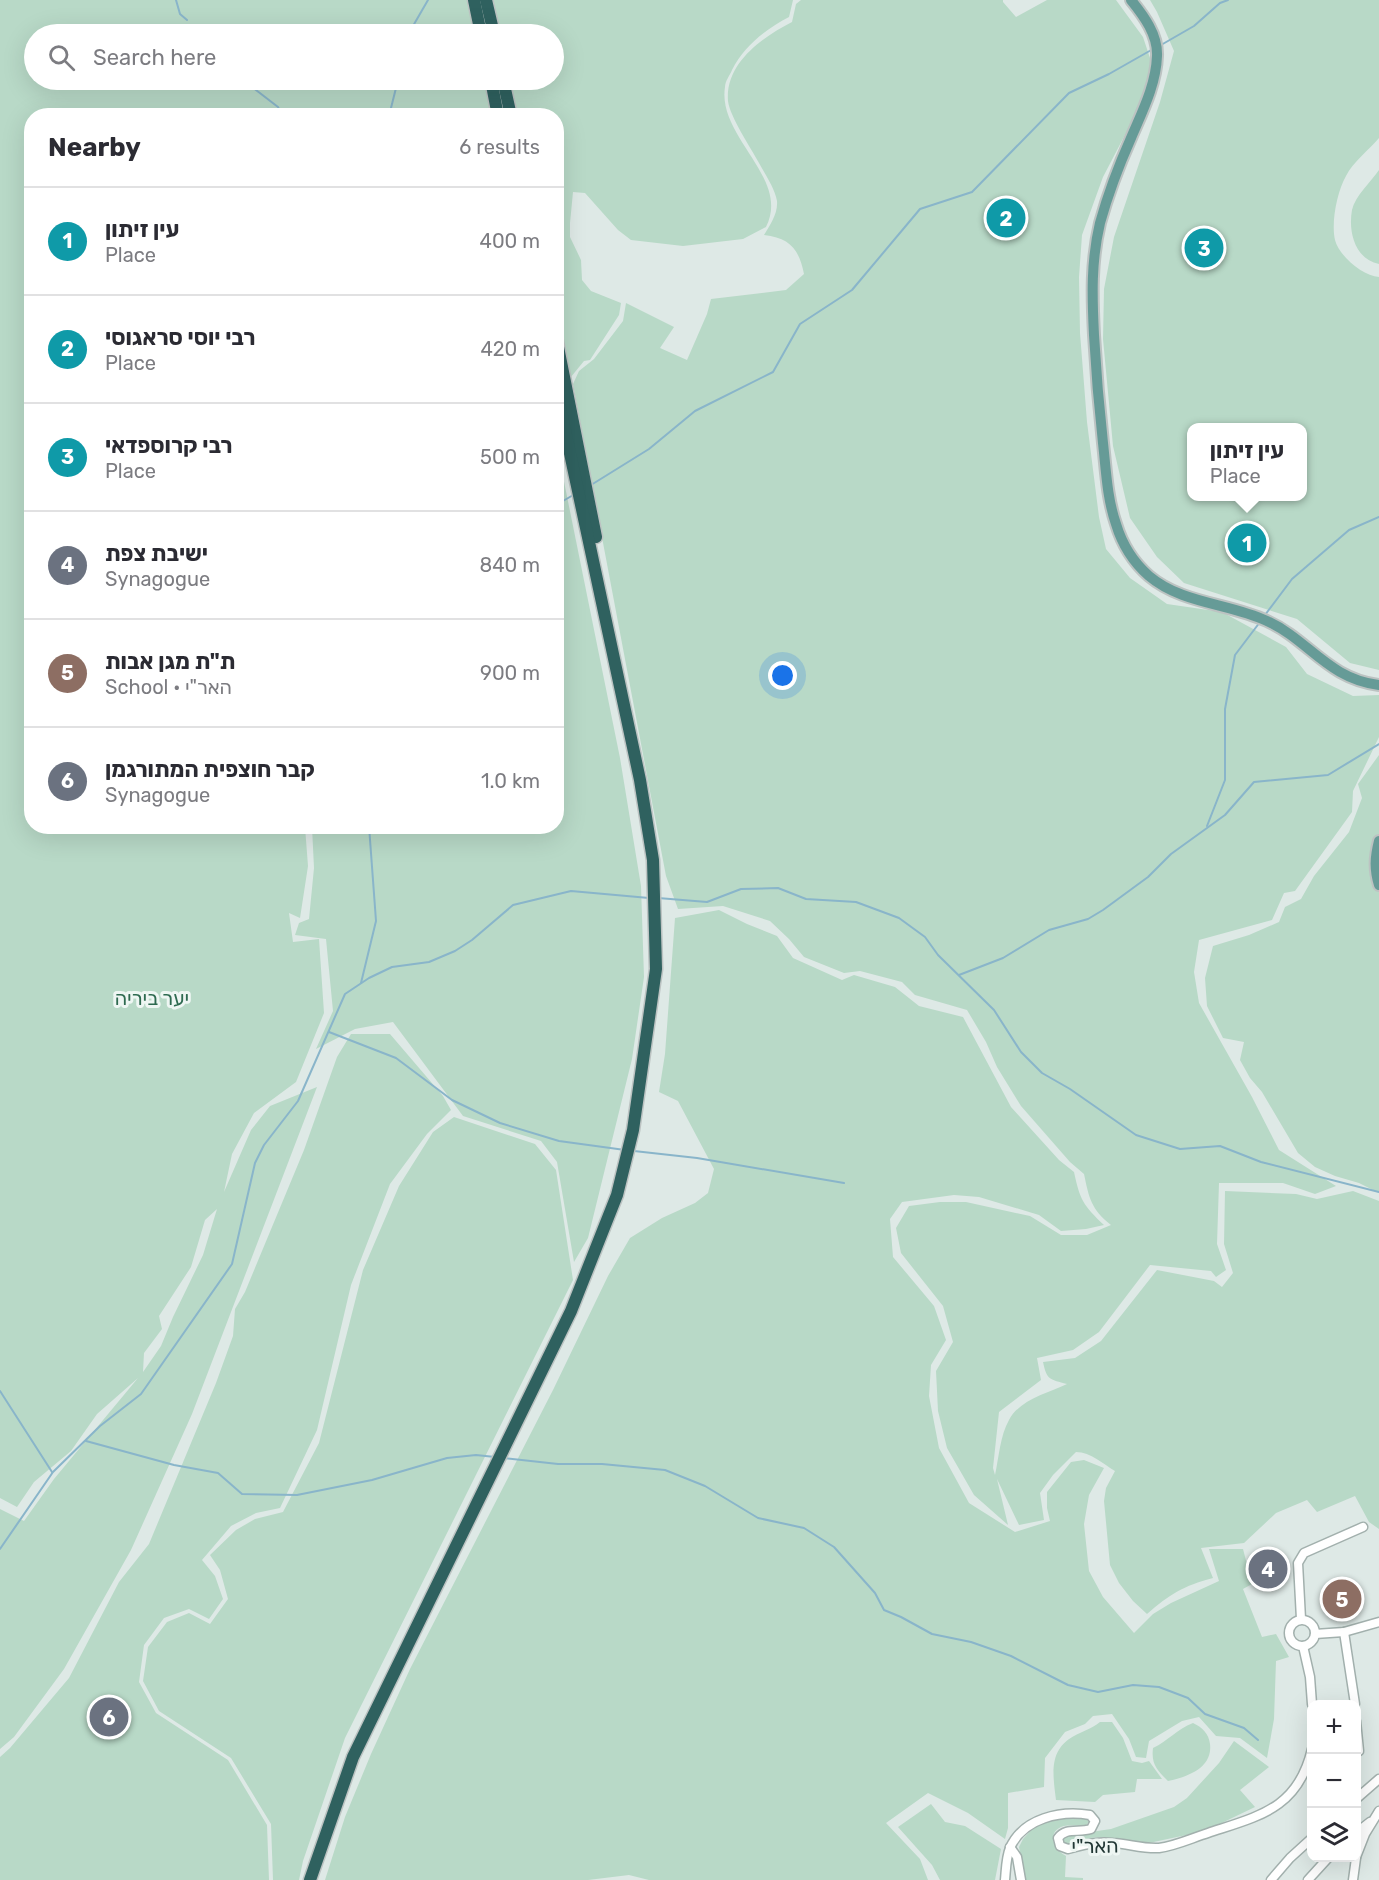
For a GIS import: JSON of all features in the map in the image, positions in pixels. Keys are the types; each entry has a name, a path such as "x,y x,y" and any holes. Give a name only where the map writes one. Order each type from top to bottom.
{"highway":[{"path":"474,0 479,24"},
{"path":"486,0 492,24"},
{"path":"493,90 496,108"},
{"path":"505,90 509,108"},
{"path":"564,375 592,510 616,666"},
{"path":"310,1880 353,1757 571,1311 617,1195 633,1130 656,969 653,860 640,780 564,425"}],"main road":[{"path":"1131,0 1151,28 1157,55 1146,103 1116,174 1101,222 1093,254 1092,286 1097,395 1110,499 1116,523 1125,546 1137,565 1162,586 1269,621 1350,679 1379,685"},
{"path":"1379,841 1375,854 1375,871 1379,885"}],"street":[{"path":"1301,1619 1298,1563 1300,1557 1304,1553 1363,1527"},
{"path":"1301,1619 1313,1625 1315,1634 1312,1642 1304,1646 1293,1643 1288,1635 1293,1622 1301,1619"},
{"path":"1315,1634 1344,1632 1379,1622"},
{"path":"1344,1632 1354,1700"},
{"path":"1304,1646 1312,1700"},
{"name":"האר\"י","path":"1010,1848 1025,1828 1039,1819 1069,1813 1090,1815 1095,1821 1090,1829 1068,1830 1062,1833 1058,1838 1060,1846 1068,1849 1100,1842 1161,1848 1252,1819 1280,1804 1304,1777 1310,1754"},
{"path":"1361,1795 1379,1779"},
{"path":"1361,1828 1377,1814"},
{"path":"1361,1844 1377,1814"},
{"path":"1271,1880 1290,1857 1307,1842"},
{"path":"1005,1880 1010,1848"},
{"path":"1010,1848 1017,1857 1021,1880"},
{"path":"1308,1880 1324,1862"},
{"path":"1353,1880 1355,1862"}],"green space":[{"name":"יער ביריה","path":"0,0 793,0 789,17 772,27 749,46 737,61 725,85 725,105 732,123 762,174 769,191 771,209 766,227 743,239 683,246 631,240 618,230 585,193 573,192 570,237 581,260 582,280 591,291 621,303 619,315 590,360 584,361 564,385 564,108 24,108 24,834 306,834 308,866 300,918 289,913 293,942 319,939 324,1013 296,1082 254,1113 232,1154 224,1192 251,1130 270,1106 317,1087 192,1414 131,1550 64,1669 14,1737 0,1749 0,1509 24,1521 54,1479 138,1378 97,1414 71,1451 34,1482 17,1507 0,1498","holes":["217,1209 203,1255 161,1346 143,1372 144,1353 162,1329 159,1316 191,1267 205,1220"]},
{"path":"801,0 1003,0 1016,17 1047,0 1116,0 1143,37 1151,61 1150,81 1138,110 1103,177 1082,235 1079,277 1080,333 1087,422 1099,517 1106,549 1130,578 1167,604 1222,612 1286,647 1307,674 1353,696 1379,695 1379,737 1353,791 1352,812 1295,891 1284,893 1272,920 1199,940 1194,972 1199,1003 1279,1150 1336,1186 1315,1194 1283,1183 1219,1183 1217,1244 1226,1270 1216,1277 1211,1271 1150,1265 1099,1332 1073,1350 1037,1358 1041,1380 999,1412 993,1468 995,1475 1004,1433 1014,1413 1027,1402 1067,1384 1050,1378 1043,1362 1075,1358 1101,1341 1157,1270 1214,1281 1222,1287 1233,1273 1224,1244 1225,1191 1296,1194 1317,1199 1353,1191 1379,1201 1379,1529 1369,1522 1355,1496 1317,1512 1307,1500 1276,1513 1244,1543 1201,1548 1213,1578 1177,1592 1147,1614 1119,1583 1110,1565 1104,1501 1106,1488 1115,1471 1092,1456 1076,1452 1053,1475 1040,1493 1044,1520 1019,1525 997,1479 1008,1525 974,1495 947,1448 938,1411 936,1371 953,1342 943,1306 901,1253 896,1228 909,1206 940,1202 966,1202 1030,1216 1061,1235 1087,1235 1111,1225 1099,1214 1092,1202 1084,1174 1070,1162 1021,1106 967,1010 915,995 902,982 860,971 844,973 804,957 770,921 723,906 678,909 666,876 573,384 579,371 594,359 623,321 626,303 674,327 660,348 687,360 711,299 786,290 804,274 792,246 781,239 764,235 775,215 776,196 737,124 728,101 729,87 739,63 769,35 792,22 796,4"},
{"path":"1150,0 1379,0 1379,138 1346,176 1334,216 1334,233 1337,246 1352,264 1366,273 1379,277 1379,670 1350,663 1297,619 1184,583 1157,557 1130,518 1113,446 1103,339 1104,289 1114,237 1160,102 1174,51"},
{"path":"1379,170 1379,264 1364,257 1359,251 1352,235 1351,218 1356,200"},
{"path":"564,482 620,758 641,886 644,977 632,1059 588,1238 574,1262 557,1162 541,1141 463,1116 393,1022 355,1029 316,1049 333,1011 326,939 295,935 299,923 309,919 314,868 312,834 564,834"},
{"path":"1379,755 1379,1193 1315,1167 1298,1153 1240,1060 1244,1042 1223,1038 1207,1006 1205,978 1213,946 1249,935 1279,922 1285,907 1301,899 1314,876 1349,832 1362,798 1358,784"},
{"path":"719,910 777,936 793,958 842,980 854,975 895,987 919,1006 963,1017 1011,1107 1059,1160 1074,1172 1083,1202 1104,1225 1061,1231 1039,1215 979,1197 954,1195 902,1202 890,1219 893,1257 934,1306 946,1340 931,1365 929,1396 939,1448 969,1503 1015,1532 1050,1521 1047,1492 1071,1462 1084,1460 1104,1468 1089,1495 1084,1524 1089,1571 1103,1597 1134,1633 1153,1614 1219,1581 1209,1549 1243,1549 1252,1584 1243,1589 1262,1637 1276,1634 1289,1657 1276,1661 1274,1719 1267,1758 1240,1738 1216,1736 1199,1717 1182,1721 1149,1741 1146,1758 1136,1757 1129,1739 1112,1714 1093,1716 1085,1724 1065,1732 1045,1758 1044,1787 1008,1793 1008,1828 1005,1839 968,1813 928,1793 886,1823 920,1859 928,1880 649,1880 629,1875 588,1880 325,1880 345,1817 410,1669 553,1390 608,1276 630,1238 662,1218 695,1203 708,1193 714,1169 678,1101 659,1092 665,1054 675,918"},
{"path":"351,1034 390,1034 443,1096 451,1110 427,1134 390,1184 351,1285 317,1430 280,1508 256,1513 231,1526 202,1560 215,1576 223,1599 209,1619 189,1609 164,1618 144,1645 139,1682 156,1713 228,1760 267,1825 269,1880 0,1880 0,1757 69,1678 119,1582 149,1544 216,1383 233,1336 235,1309 245,1292 304,1150 337,1057"},
{"path":"454,1117 535,1144 556,1170 573,1280 345,1738 303,1861 299,1880 273,1880 271,1824 231,1758 159,1711 143,1681 148,1647 167,1622 189,1613 210,1624 228,1599 220,1570 210,1555 236,1530 255,1519 283,1512 319,1443 363,1270 399,1186 433,1132"},
{"path":"1100,1722 1112,1722 1123,1738 1132,1761 1142,1763 1149,1761 1162,1779 1137,1779 1135,1792 1103,1795 1095,1802 1056,1800 1054,1764 1060,1748 1074,1736"},
{"path":"1193,1723 1207,1734 1210,1752 1207,1759 1203,1765 1190,1774 1168,1781 1156,1766 1153,1748"},
{"path":"1234,1741 1269,1767 1240,1790 1255,1807 1205,1831 1149,1843 1102,1837 1090,1838 1067,1846 1062,1840 1063,1836 1111,1829 1174,1807 1187,1798 1219,1763"},
{"path":"931,1804 945,1822 965,1826 1001,1849 995,1880 940,1880 932,1865 898,1827"},
{"path":"1084,1817 1089,1822 1085,1826 1064,1826 1058,1828 1053,1836 1055,1845 1066,1856 1065,1877 1083,1878 1083,1880 1025,1880 1019,1847 1034,1827 1050,1819"}],"waterway":[{"path":"176,0 180,14 187,20"},
{"path":"414,24 428,0"},
{"path":"1161,45 1194,26 1220,3 1228,0"},
{"path":"591,485 649,449 695,411 773,372 800,324 852,290 920,209 972,192 1069,93 1153,49"},
{"path":"256,90 278,108"},
{"path":"391,108 396,90"},
{"path":"564,500 575,494"},
{"path":"1265,615 1292,579 1349,530 1379,517"},
{"path":"1207,826 1225,780 1225,709 1235,655 1260,622"},
{"path":"959,975 1003,958 1049,930 1088,919 1103,910 1148,877 1171,854 1225,815 1254,782 1328,775 1379,744"},
{"path":"361,983 376,921 370,834"},
{"path":"658,898 707,902 741,889 778,888 806,899 856,902 899,918 925,937 938,955 994,1010 1021,1052 1042,1073 1070,1089 1136,1135 1180,1149 1220,1146 1261,1162 1379,1192"},
{"path":"0,1549 53,1472 100,1426 141,1394 232,1264 255,1163 264,1145 298,1101 345,994 369,978 392,967 429,962 455,951 472,940 513,905 571,891 649,898"},
{"path":"329,1032 396,1058 452,1100 500,1123 559,1141 625,1150"},
{"path":"634,1151 697,1158 844,1183"},
{"path":"0,1391 52,1472"},
{"path":"86,1441 174,1465 218,1473 242,1494 297,1495 372,1480 447,1458 476,1455 495,1457"},
{"path":"504,1458 558,1464 602,1464 665,1470 705,1486 758,1518 804,1528 834,1547 875,1593 884,1610 932,1634 971,1642 1011,1656 1068,1685 1098,1692 1133,1685 1159,1687 1188,1698 1205,1714 1244,1728 1258,1740"}],"place":[{"name":"רבי יוסי סראגוסי","path":"1006,218"},
{"name":"רבי קרוספדאי","path":"1204,248"},
{"name":"עין זיתון","path":"1247,543"},
{"name":"ישיבת צפת","path":"1268,1569"},
{"name":"ת\"ת מגן אבות","path":"1342,1599"},
{"name":"קבר חוצפית המתורגמן","path":"109,1717"}]}
